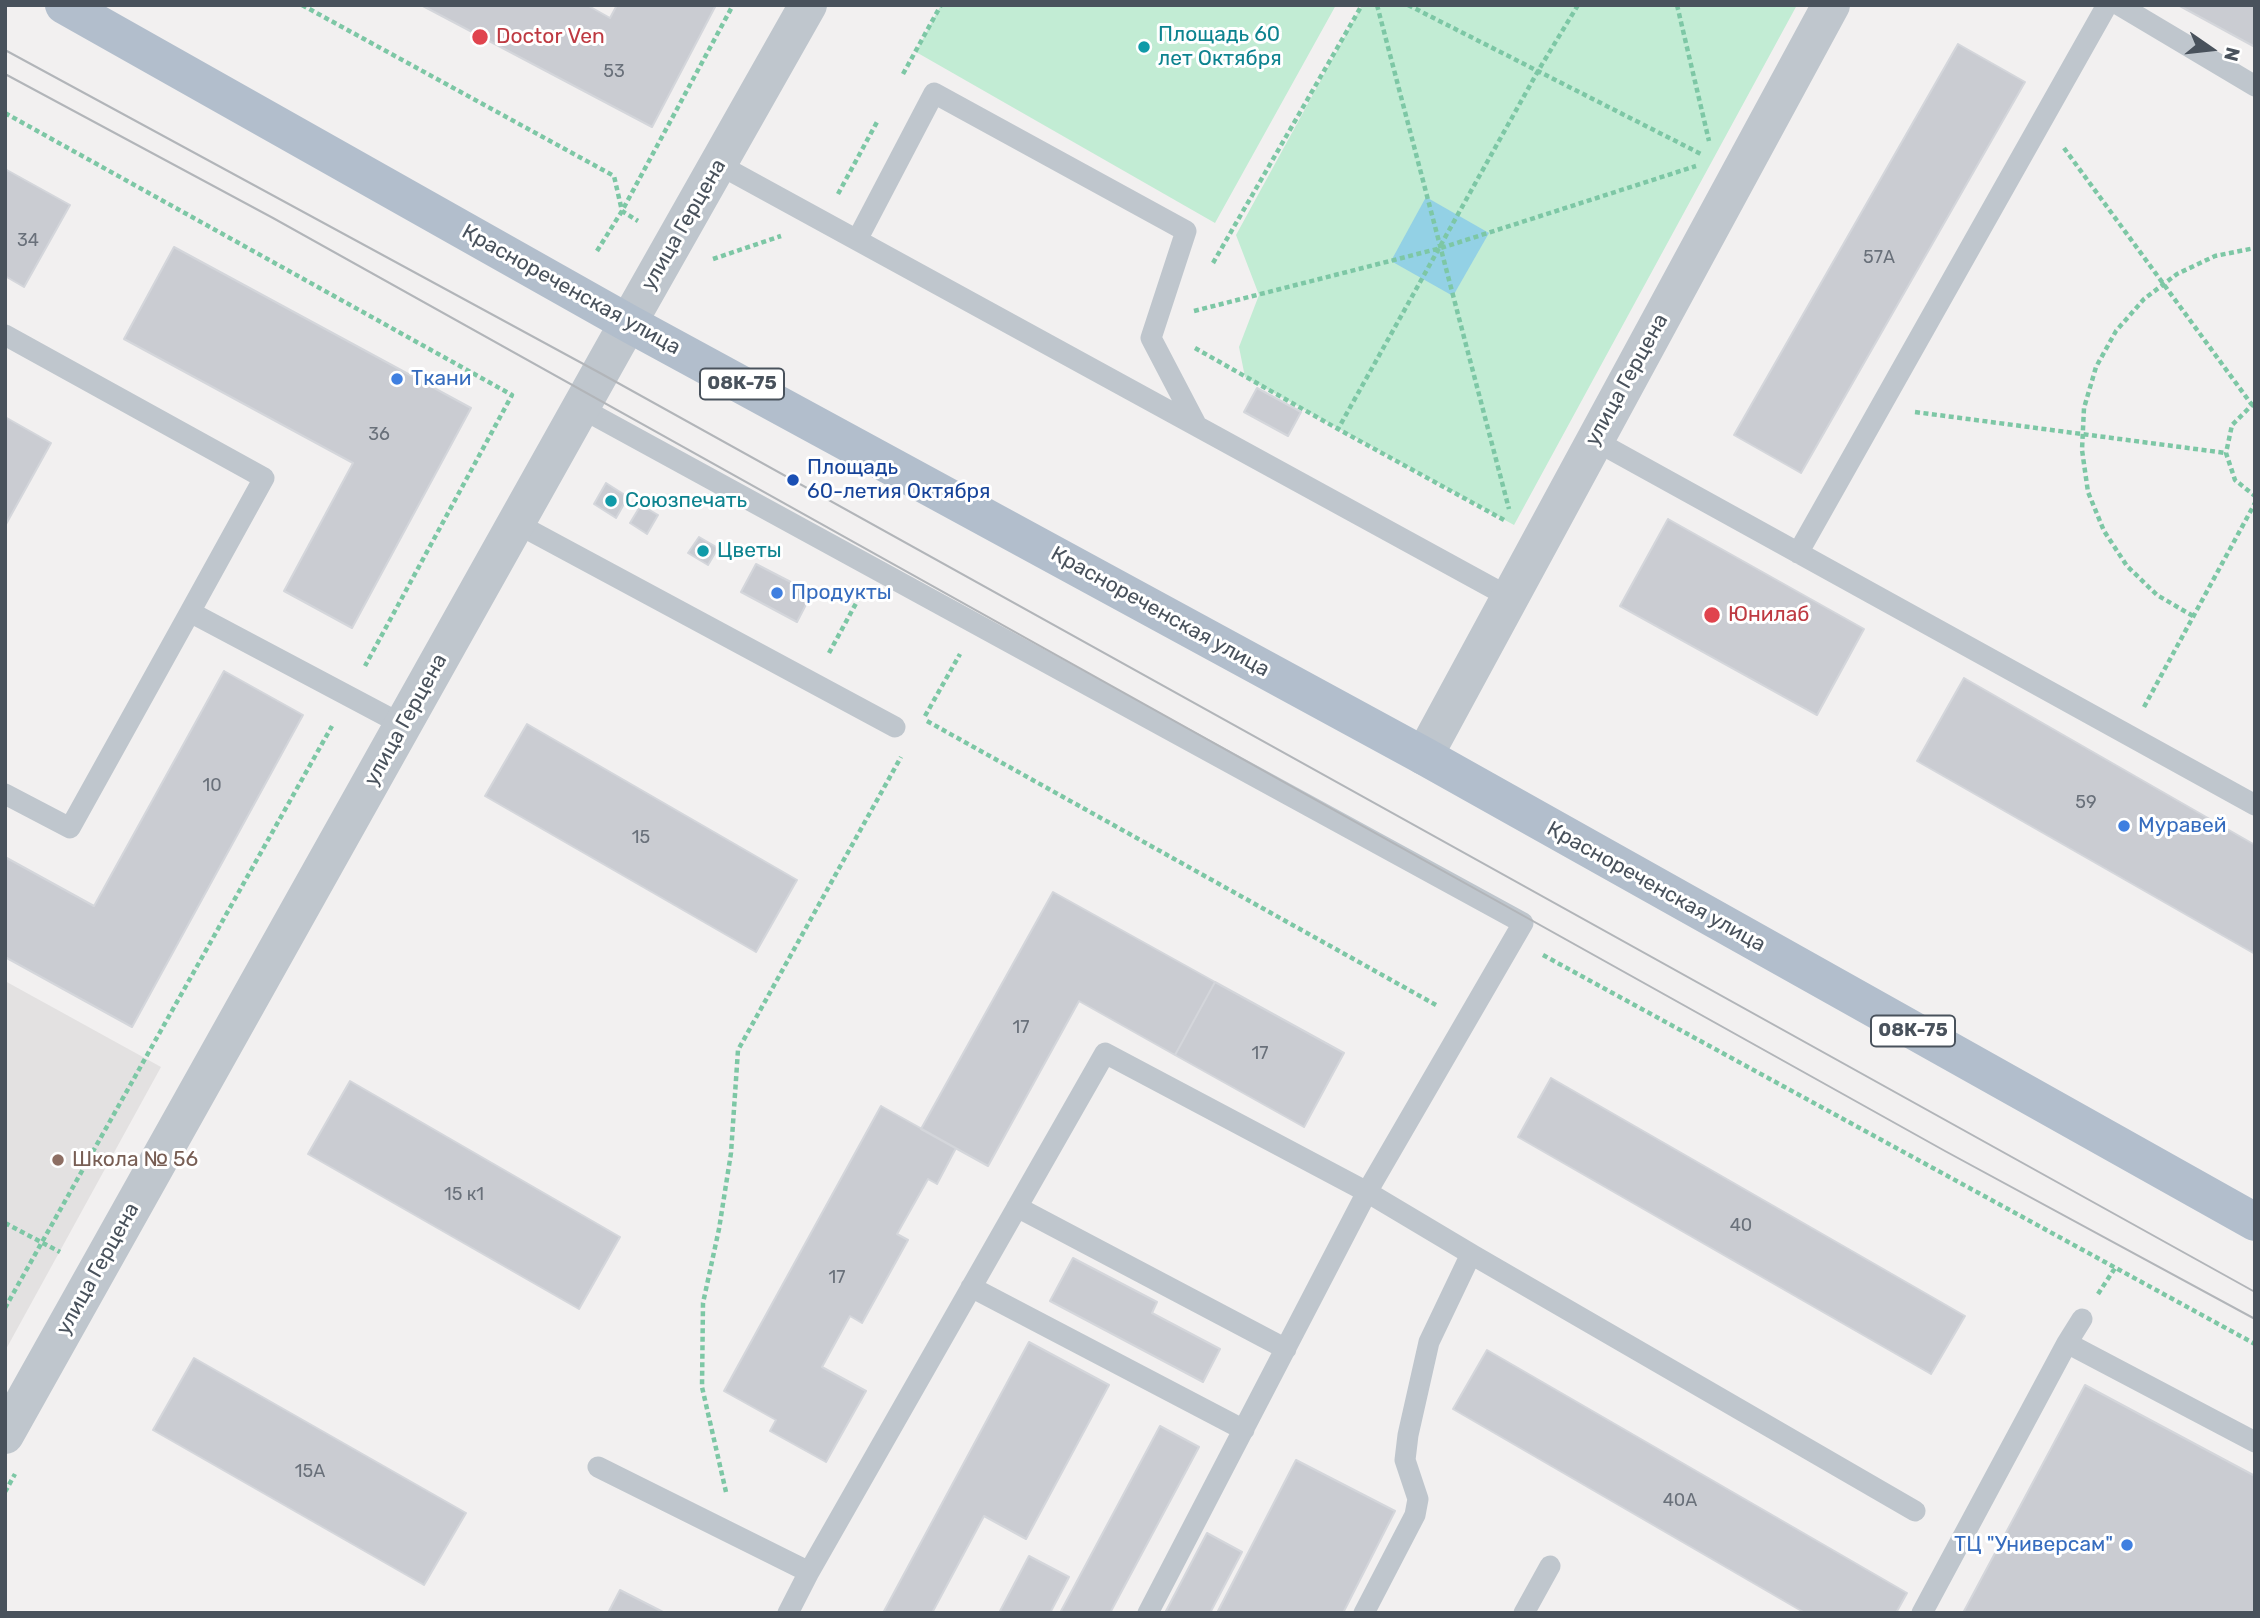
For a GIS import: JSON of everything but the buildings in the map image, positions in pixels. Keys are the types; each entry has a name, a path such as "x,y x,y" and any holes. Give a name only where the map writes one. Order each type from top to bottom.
{"main road":[{"name":"Краснореченская улица","path":"64,5 628,323 1424,756 2255,1222"}],"street":[{"name":"улица Герцена","path":"5,1435 808,5"},
{"name":"улица Герцена","path":"1424,756 1831,5"}],"lane":[{"path":"1798,553 2107,5"},
{"path":"2119,5 2255,86"},
{"path":"857,240 934,93 1186,231 1151,338 1197,426"},
{"path":"718,164 1509,597"},
{"path":"5,335 264,478 70,828 5,794"},
{"path":"581,408 1523,923 1367,1192 1149,1613"},
{"path":"1594,440 2255,805"},
{"path":"516,523 895,727"},
{"path":"190,612 403,724"},
{"path":"788,1613 1105,1054 1367,1192 1915,1511"},
{"path":"1017,1208 1286,1349"},
{"path":"1364,1613 1415,1515 1418,1499 1405,1460 1408,1435 1429,1342 1471,1254"},
{"path":"971,1287 1244,1430"},
{"path":"1922,1613 2082,1319"},
{"path":"2067,1343 2255,1442"},
{"path":"598,1467 809,1572"},
{"path":"1524,1613 1550,1566"}],"path":[{"path":"302,5 614,177 621,211 648,226"},
{"path":"597,251 733,5"},
{"path":"903,76 941,5"},
{"path":"1211,266 1362,5"},
{"path":"1377,5 1510,512"},
{"path":"1408,5 1714,161"},
{"path":"1338,429 1538,71 1578,5"},
{"path":"1677,5 1711,149"},
{"path":"709,261 823,222 883,112"},
{"path":"5,113 512,395 349,696 5,1308"},
{"path":"2043,118 2253,404 2232,425 2226,453 2235,480 2255,496"},
{"path":"1184,314 1441,248 1702,165"},
{"path":"2193,616 2157,595 2127,566 2104,531 2088,492 2082,450 2084,408 2096,367 2116,331 2144,299 2177,274 2216,256 2255,248"},
{"path":"1194,348 1514,525"},
{"path":"1881,407 2226,453"},
{"path":"2129,736 2255,503"},
{"path":"828,655 861,595"},
{"path":"962,650 923,719 1465,1021"},
{"path":"749,1544 723,1485 702,1387 703,1303 729,1165 738,1050 905,751"},
{"path":"5,1223 43,1243"}],"shaded area":[{"name":"Школа № 56","path":"5,981 161,1067 5,1351"}],"green space":[{"path":"941,5 1336,5 1215,223 916,52"},
{"path":"1362,5 1797,5 1514,525 1245,377 1239,347 1259,295 1236,235"}],"water":[{"path":"1426,197 1489,233 1453,296 1391,261"}],"tram line":[{"path":"5,50 600,373 2255,1292"},
{"path":"5,74 273,218 1945,1151 2255,1319"}],"place":[{"name":"Doctor Ven","path":"480,37"},
{"name":"Площадь 60 лет Октября","path":"1144,47"},
{"name":"Ткани","path":"397,379"},
{"name":"Площадь 60-летия Октября","path":"793,480"},
{"name":"Союзпечать","path":"611,501"},
{"name":"Цветы","path":"703,551"},
{"name":"Продукты","path":"777,593"},
{"name":"Юнилаб","path":"1712,615"},
{"name":"Муравей","path":"2124,826"},
{"name":"Школа № 56","path":"58,1160"},
{"name":"ТЦ \"Универсам\"","path":"2127,1545"}]}
